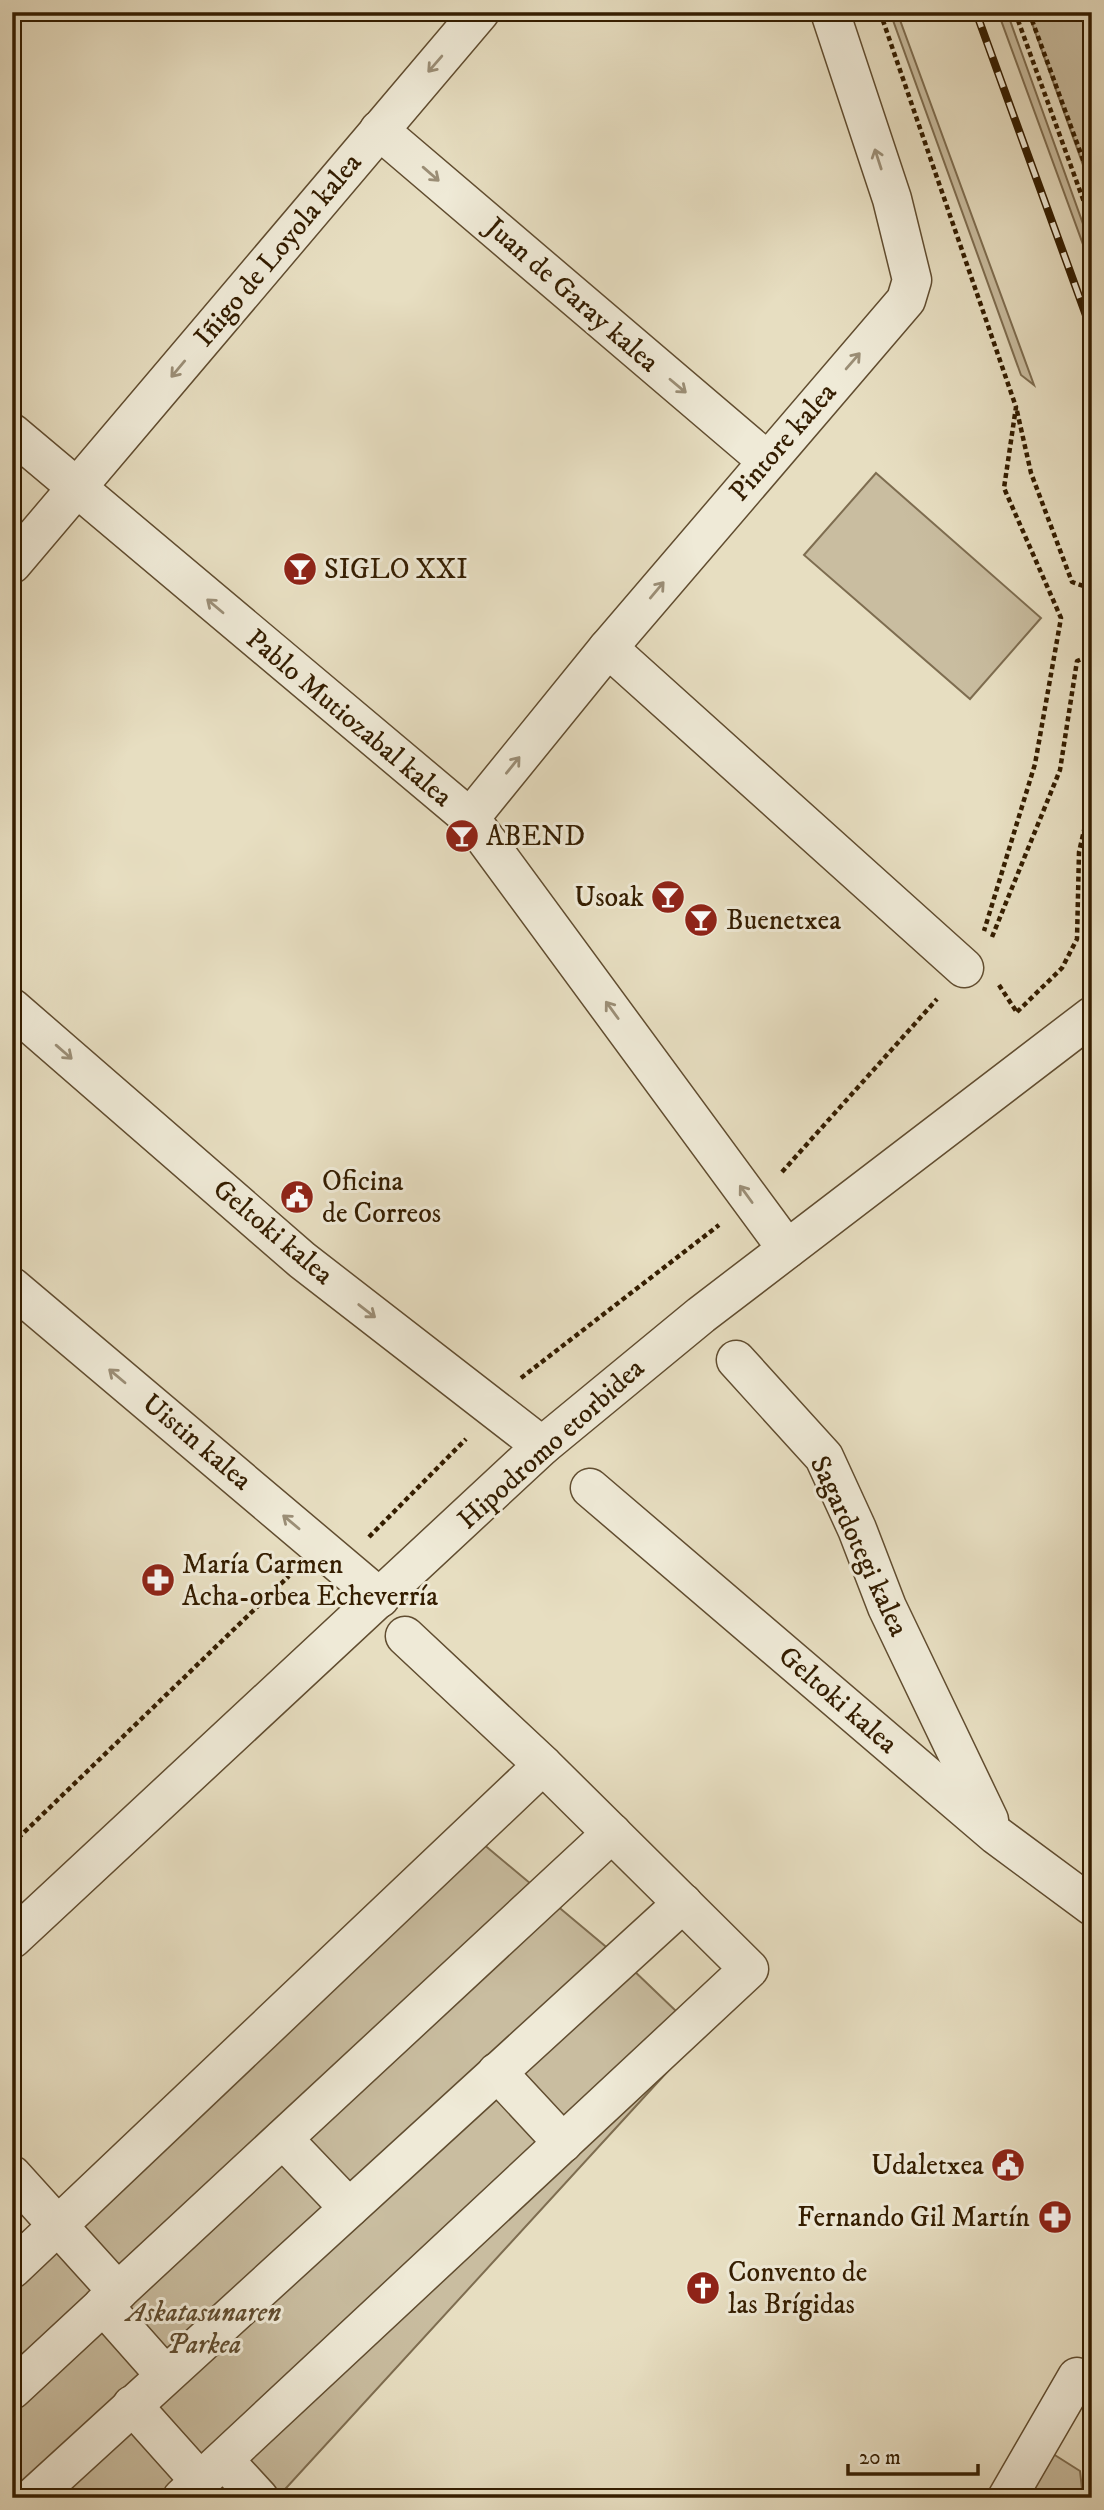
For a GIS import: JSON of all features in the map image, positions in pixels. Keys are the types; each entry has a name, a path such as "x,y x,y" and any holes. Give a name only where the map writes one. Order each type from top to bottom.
{"street":[{"name":"Iñigo de Loyola kalea","path":"12,564 480,12"},
{"name":"Pintore kalea","path":"470,818 766,460 906,300 912,280 891,198 830,12"},
{"name":"Juan de Garay kalea","path":"379,130 766,460"},
{"path":"12,433 77,488"},
{"name":"Pablo Mutiozabal kalea","path":"77,488 470,818 787,1249"},
{"path":"608,648 971,960"},
{"name":"Geltoki kalea","path":"12,1007 302,1260 542,1446"},
{"name":"Hipodromo etorbidea","path":"12,1939 542,1446 701,1315 1092,1016"},
{"name":"Uistin kalea","path":"12,1287 380,1598"},
{"name":"Sagardotegi kalea","path":"736,1360 824,1457 918,1674 996,1835"},
{"name":"Geltoki kalea","path":"590,1488 996,1835 1092,1906"},
{"path":"202,2480 749,1969 543,1765 405,1636"},
{"path":"12,2269 543,1765"},
{"path":"12,2390 612,1833"},
{"path":"32,2498 683,1903"},
{"path":"497,2072 563,2143"},
{"path":"283,2138 349,2208"},
{"path":"12,2175 58,2226 165,2375"},
{"path":"1007,2498 1077,2378"},
{"path":"132,2406 202,2480 259,2498"}],"path":[{"path":"880,12 1016,407 1031,473 1072,582 1092,589"},
{"path":"1015,12 1092,224"},
{"path":"1029,12 1092,184"},
{"path":"971,960 1035,764 1061,618 1004,488 1016,407"},
{"path":"360,1546 493,1410 524,1374 750,1200 796,1161 993,936 1060,770 1077,661 1092,655"},
{"path":"1048,1049 1016,1011 1062,968 1077,939 1079,852 1092,796"},
{"path":"12,1844 285,1580"}],"green space":[{"path":"890,12 897,12 1034,385 1021,375"},
{"path":"998,12 1007,12 1092,249 1092,269"},
{"path":"1028,12 1092,12 1092,190"},
{"path":"876,473 1041,618 970,699 804,555"},
{"name":"Askatasunaren Parkea","path":"476,1838 629,1966 701,2035 277,2498 12,2498 12,2278"},
{"path":"1050,2452 1080,2471 1083,2498 1023,2498"}],"railway":[{"path":"976,12 1092,332"}],"place":[{"name":"SIGLO XXI","path":"300,569"},
{"name":"ABEND","path":"462,836"},
{"name":"Usoak","path":"668,897"},
{"name":"Buenetxea","path":"701,920"},
{"name":"Oficina de Correos","path":"297,1197"},
{"name":"María Carmen Acha-orbea Echeverría","path":"158,1580"},
{"name":"Udaletxea","path":"1008,2165"},
{"name":"Fernando Gil Martín","path":"1055,2217"},
{"name":"Convento de las Brígidas","path":"703,2288"}]}
